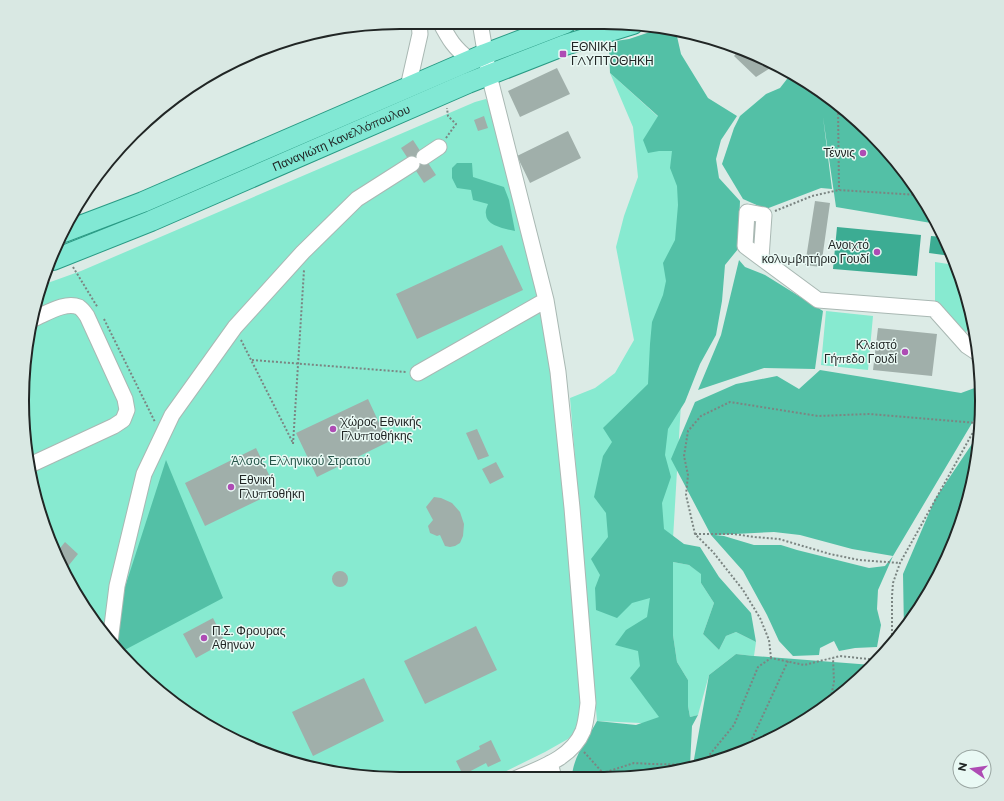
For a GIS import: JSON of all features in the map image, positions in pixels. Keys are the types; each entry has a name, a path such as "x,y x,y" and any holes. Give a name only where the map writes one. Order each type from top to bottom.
{"main road":[{"name":"Παναγιώτη Κανελλόπουλου","path":"71,229 143,202 478,57 550,29"},
{"name":"Παναγιώτη Κανελλόπουλου","path":"57,258 151,221 489,75 565,45 615,29"}],"street":[{"path":"408,87 420,34 420,29"},
{"path":"444,29 450,42 460,53 478,57"},
{"path":"480,29 478,57 489,75 546,300 560,395 572,508 588,703 583,731 571,750 550,763 530,772"},
{"path":"111,633 117,586 144,474 172,415 235,327 306,249 357,199 439,147"},
{"path":"764,215 761,258 818,300 934,309 972,349"},
{"path":"418,373 546,300"},
{"path":"34,463 114,426 123,420 127,410 126,399 87,316 80,308 71,305 39,317"},
{"path":"550,763 552,772"}],"path":[{"path":"439,147 456,124 448,116 446,102"},
{"path":"838,113 839,190"},
{"path":"764,215 812,196 839,190 912,195"},
{"path":"235,327 294,444 306,249"},
{"path":"252,360 418,373"},
{"path":"771,658 769,640 760,618 743,590 713,552 695,534 686,495 688,475 684,456 688,431 701,416 730,402 818,416 869,414 974,423"},
{"path":"892,634 893,583 900,562 974,429"},
{"path":"695,534 733,534 779,539 830,554 859,560 900,562"},
{"path":"708,757 734,725 758,667 771,658 804,664 840,656 870,659"},
{"path":"832,694 834,682 833,658"},
{"path":"752,741 788,661"},
{"path":"575,744 602,772"},
{"path":"606,772 634,763 678,765"}],"green space":[{"path":"610,73 696,151 662,724 597,721 570,398 595,388 615,373 634,340 616,247 624,216 638,177 633,127"},
{"name":"Άλσος Ελληνικού Στρατού","path":"486,99 490,103 538,300 555,379 582,661 581,724 568,739 504,772 400,772 352,769 328,765 258,744 236,734 194,709 174,695 138,663 106,627 92,607 67,565 57,543 36,473 32,449 29,400 32,352 36,328 48,283 81,271 475,102"},
{"path":"935,262 949,264 968,328 964,335 935,305"},
{"path":"826,311 873,316 868,370 821,365"},
{"path":"673,562 689,565 702,574 701,583 714,603 703,634 719,650 726,636 736,632 756,642 754,656 736,654 709,675 698,715 690,717 688,706 688,680 677,662 673,635"}],"shaded area":[{"path":"650,32 677,36 681,54 708,98 737,116 721,140 716,159 719,178 740,201 738,249 725,265 722,301 716,335 700,364 685,402 668,429 665,455 671,477 662,503 664,529 684,544 700,547 719,577 751,613 756,642 736,632 726,636 719,650 703,634 714,603 701,583 701,574 689,565 673,562 673,635 677,662 688,680 688,706 690,717 698,715 692,726 690,761 652,769 573,772 575,763 585,741 597,721 636,725 659,717 630,678 640,666 638,651 615,645 626,630 647,617 650,598 632,603 617,618 596,610 595,588 600,575 591,559 608,537 606,513 594,497 603,456 612,442 603,428 648,384 652,322 663,295 666,281 663,263 675,240 678,205 677,186 670,168 672,151 648,153 643,140 658,116 610,73 609,49 616,41 629,39"},
{"path":"787,79 810,92 830,106 866,138 898,174 929,223 836,207 823,117 832,189 821,188 766,209 743,199 722,164 734,128 740,116 766,94 780,88"},
{"path":"457,163 472,163 473,177 504,187 509,200 515,231 493,224 487,218 486,212 488,204 473,200 471,190 457,188 452,178 452,168"},
{"name":"Ανοιχτό κολυμβητήριο Γουδί","path":"837,227 921,235 917,276 833,269"},
{"path":"931,236 937,237 946,255 929,253"},
{"path":"739,260 745,267 765,275 823,311 815,369 764,368 698,390 721,335"},
{"path":"820,370 961,393 975,388 974,419 893,556 878,590 877,609 881,625 877,647 855,648 839,651 834,641 820,648 819,655 793,656 779,641 767,615 743,571 711,535 671,459 695,402 736,384 777,376 799,389","holes":["774,532 800,535 852,549 893,556 885,566 869,568 781,545 754,545 724,536 715,535"]},
{"path":"972,443 968,473 962,497 947,543 937,565 904,619 903,574 935,499"},
{"path":"166,460 223,598 125,650 117,641 125,587"},
{"path":"736,654 864,664 830,695 810,709 768,734 746,744 694,761 709,675"}],"building":[{"path":"736,54 770,68 756,77 734,56"},
{"path":"557,68 570,94 520,117 508,91"},
{"path":"484,116 488,128 478,131 474,120"},
{"path":"568,131 581,158 530,183 517,156"},
{"path":"413,140 436,175 424,183 401,148"},
{"path":"815,201 830,203 821,267 805,265"},
{"path":"502,245 523,290 417,339 396,294"},
{"name":"Κλειστό Γήπεδο Γουδί","path":"878,328 937,334 932,376 873,370"},
{"name":"Εθνική Γλυπτοθήκη","path":"368,399 388,442 317,477 296,433"},
{"path":"477,429 489,456 478,460 466,433"},
{"name":"Εθνική Γλυπτοθήκη","path":"256,448 277,491 205,526 185,483"},
{"path":"496,462 504,477 490,484 482,469"},
{"path":"434,497 441,498 452,503 460,512 464,524 463,536 460,543 455,546 445,546 440,535 437,536 430,533 428,526 433,520 426,507"},
{"path":"65,542 78,554 68,566 67,565 60,549"},
{"path":"337,571 343,571 348,576 346,585 343,587 337,587 332,582 332,576"},
{"name":"Π.Σ. Φρουρας Αθηνων","path":"213,618 225,642 196,658 183,634"},
{"path":"476,626 497,670 425,704 404,661"},
{"path":"364,678 384,721 313,756 292,712"},
{"path":"491,740 501,761 488,767 486,763 469,772 462,772 456,761 480,749 479,746"}],"place":[{"name":"ΕΘΝΙΚΗ ΓΛΥΠΤΟΘΗΚΗ","path":"563,54"},
{"name":"Τέννις","path":"863,153"},
{"name":"Ανοιχτό κολυμβητήριο Γουδί","path":"877,252"},
{"name":"Κλειστό Γήπεδο Γουδί","path":"905,352"},
{"name":"Χώρος Εθνικής Γλυπτοθήκης","path":"333,429"},
{"name":"Εθνική Γλυπτοθήκη","path":"231,487"},
{"name":"Π.Σ. Φρουρας Αθηνων","path":"204,638"}]}
